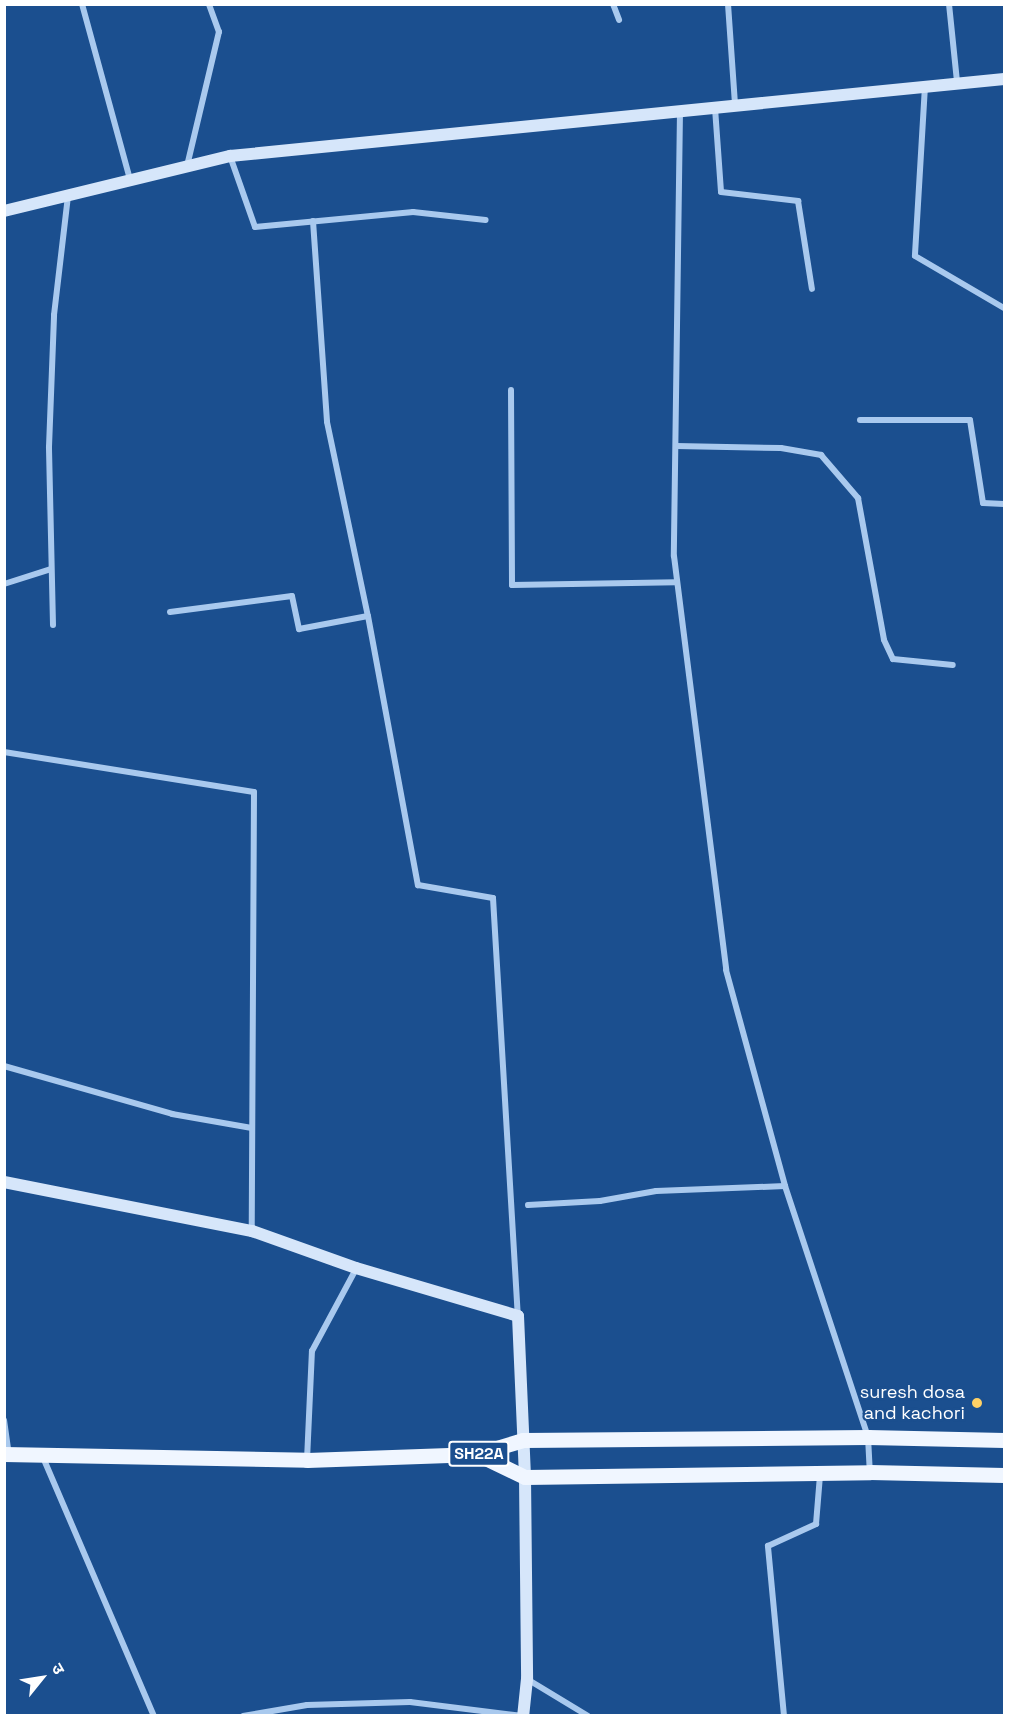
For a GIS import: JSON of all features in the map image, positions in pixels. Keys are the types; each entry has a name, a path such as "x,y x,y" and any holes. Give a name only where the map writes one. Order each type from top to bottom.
{"main road":[{"name":"SH22A","path":"7,1454 307,1460 477,1454 524,1440 868,1437 1005,1440"},
{"name":"SH22A","path":"477,1454 525,1477 870,1472 1005,1475"}],"street":[{"path":"82,4 129,180"},
{"path":"187,166 219,32 208,4"},
{"path":"613,4 619,20"},
{"path":"728,4 735,105"},
{"path":"949,4 957,82"},
{"path":"4,211 230,156 1005,79"},
{"path":"925,86 915,256 1005,308"},
{"path":"715,107 721,192 798,201 812,289"},
{"path":"680,111 676,582 708,799 726,970 786,1186 868,1437 870,1472"},
{"path":"230,156 255,227 413,212 486,220"},
{"path":"53,625 51,569 54,315 68,195"},
{"path":"243,1716 307,1705 410,1702 523,1716 527,1679 524,1440 493,898 418,885 368,616 327,422 313,222"},
{"path":"511,390 512,585 676,582"},
{"path":"860,420 970,420 983,503 1005,504"},
{"path":"676,446 781,448 820,455 858,498 884,640 893,659 953,665"},
{"path":"4,584 51,569"},
{"path":"170,612 292,596 300,629 368,616"},
{"path":"4,752 254,792 252,1232"},
{"path":"4,1066 172,1114 252,1128"},
{"path":"4,1182 252,1232 356,1268 518,1316"},
{"path":"528,1205 600,1201 656,1191 786,1186"},
{"path":"307,1460 312,1351 356,1268"},
{"path":"4,1420 7,1454"},
{"path":"42,1455 154,1716"},
{"path":"784,1716 768,1546 816,1524 820,1473"},
{"path":"527,1679 588,1716"}],"place":[{"name":"suresh dosa and kachori","path":"977,1403"}]}
